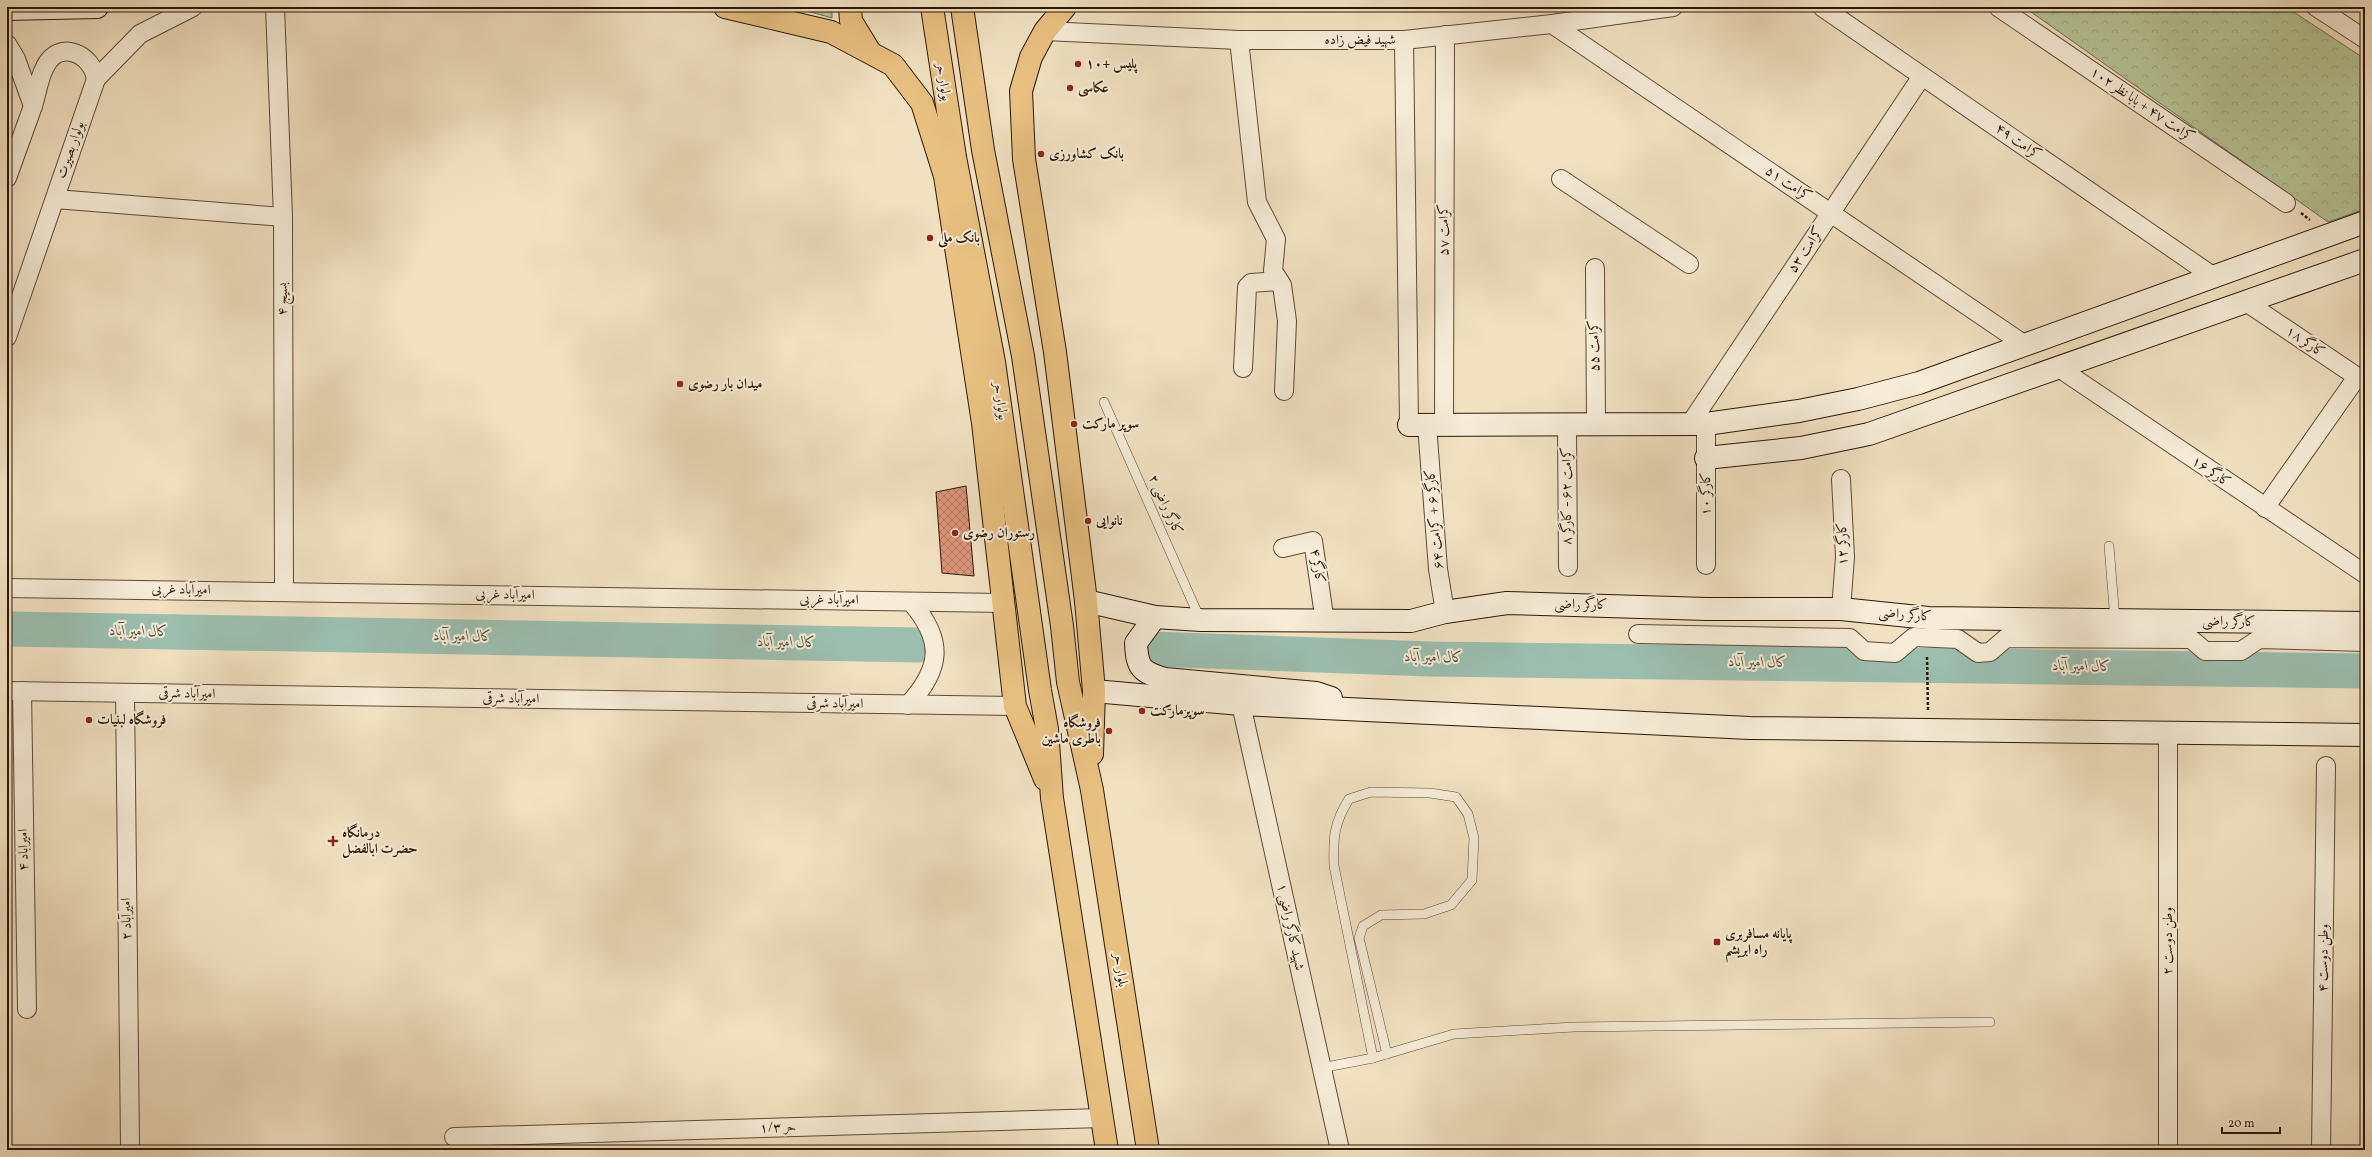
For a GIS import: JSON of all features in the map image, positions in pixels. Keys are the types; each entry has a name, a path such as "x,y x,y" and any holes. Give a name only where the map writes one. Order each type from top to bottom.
{"main road":[{"path":"725,7 831,32 893,65 922,103 946,176 983,423 1015,706 1052,798 1107,1150"},
{"path":"850,7 851,21 870,52"},
{"name":"بولوار حر","path":"932,7 955,157 994,362 1032,638 1047,729 1052,798"},
{"name":"بولوار حر","path":"962,7 984,150 1023,356 1062,626 1068,682 1092,790"},
{"path":"1055,15 1031,57 1021,91 1024,159 1055,352 1086,601 1094,690 1092,790"},
{"name":"بلوار حر","path":"1092,790 1148,1150"}],"street":[{"path":"7,10 97,7"},
{"name":"بولوار بصیرت","path":"7,337 96,79 140,34 193,7"},
{"name":"بسیج ۴","path":"275,7 283,217 284,592"},
{"name":"شهید فیض زاده","path":"1055,15 1239,40 1404,40 1552,24 1572,14 1673,7"},
{"name":"کرامت ۴۹","path":"1822,7 2214,277"},
{"name":"کرامت ۴۷ + بابا نظر ۱۰۲","path":"1998,7 2286,203"},
{"path":"2316,7 2365,39"},
{"name":"کرامت ۵۱","path":"1552,24 2025,345"},
{"name":"کرامت ۵۷","path":"1427,425 1445,35"},
{"path":"1239,40 1257,202 1259,209 1274,234 1273,271 1282,285 1287,320 1284,391"},
{"path":"1404,40 1427,425 1698,424 1799,411 1858,399 1919,383 2365,222"},
{"path":"7,44 16,59 33,106"},
{"path":"7,178 33,106 45,66 58,54 66,52 84,56 92,66 96,79"},
{"name":"کرامت ۵۳","path":"1698,424 1831,213 1922,76"},
{"path":"1561,179 1689,264"},
{"path":"54,199 283,217"},
{"path":"1706,458 1801,448 1869,434 2365,260"},
{"name":"کرامت ۵۵","path":"1595,268 1596,425"},
{"path":"1243,368 1247,287 1251,283 1279,281"},
{"name":"کارگر ۱۸","path":"2246,302 2361,379"},
{"name":"کارگر ۱۶","path":"2059,368 2365,574"},
{"path":"2265,508 2361,379"},
{"name":"کارگر ۱۰","path":"1698,424 1706,458 1706,564"},
{"name":"کارگر ۶ + کرامت ۶۴","path":"1427,425 1438,569 1446,612"},
{"name":"کرامت ۶۲ - کارگر ۸","path":"1567,425 1568,567"},
{"name":"کارگر ۱۲","path":"1841,479 1845,557 1841,608"},
{"name":"کارگر ۴","path":"1283,548 1313,541 1325,622"},
{"name":"امیرآباد غربی","path":"7,588 1003,603"},
{"name":"کارگر راضی","path":"1086,601 1155,617 1201,620 1325,622 1411,621 1446,612 1507,603 1707,608 1841,608 1928,618 2365,623"},
{"path":"908,705 925,687 934,665 934,642 927,620 911,602"},
{"path":"1155,617 1144,629 1136,643 1137,660 1145,673 1165,679 1316,693 1380,712"},
{"path":"1638,634 1850,638 1864,651 1895,653 1914,637 1958,639 1978,653 1990,652 2006,638 2191,639 2205,651 2241,651 2259,639 2365,642"},
{"path":"1094,690 1241,704 1380,712 1750,728 2365,735"},
{"name":"امیرآباد شرقی","path":"14,691 1015,706"},
{"name":"امیراباد ۴","path":"14,691 27,1009"},
{"name":"امیرآباد ۲","path":"125,693 130,1145"},
{"name":"شهید کارگر راضی ۱","path":"1241,704 1340,1150"},
{"name":"وطن دوست ۲","path":"2168,732 2168,1150"},
{"name":"وطن دوست ۴","path":"2322,1150 2326,766"},
{"name":"حر ۱/۳","path":"454,1138 1102,1118"}],"lane":[{"name":"کارگر راضی ۲","path":"1104,402 1201,620"},
{"path":"2109,546 2115,620"},
{"path":"1373,1058 1334,866 1333,836 1339,816 1349,799 1371,792 1430,793 1456,797 1468,814 1474,838 1472,880 1452,905 1424,914 1381,915 1363,926 1359,938 1387,1054"},
{"path":"1321,1068 1373,1058 1454,1034 1574,1026 1990,1022"}],"path":[{"path":"1927,650 1928,711"}],"green space":[{"path":"793,7 832,7 832,18"},
{"path":"2024,7 2286,7 2365,59 2365,209 2328,222"}],"building":[{"name":"رستوران رضوی","path":"966,486 974,576 942,573 936,492"}],"waterway":[{"name":"کال امیر آباد","path":"7,629 918,645"},
{"name":"کال امیر آباد","path":"1151,649 1430,659 2365,671"}],"place":[{"name":"پلیس +۱۰","path":"1078,64"},
{"name":"عکاسی","path":"1070,88"},
{"name":"بانک کشاورزی","path":"1041,154"},
{"name":"بانک ملی","path":"930,238"},
{"name":"میدان بار رضوی","path":"680,384"},
{"name":"سوپر مارکت","path":"1074,424"},
{"name":"نانوایی","path":"1088,521"},
{"name":"رستوران رضوی","path":"955,533"},
{"name":"سوپرمارکت","path":"1142,711"},
{"name":"فروشگاه لبنیات","path":"89,720"},
{"name":"فروشگاه باطری ماشین","path":"1109,731"},
{"name":"درمانگاه حضرت ابالفضل","path":"333,841"},
{"name":"پایانه مسافربری راه ابریشم","path":"1717,942"}]}
